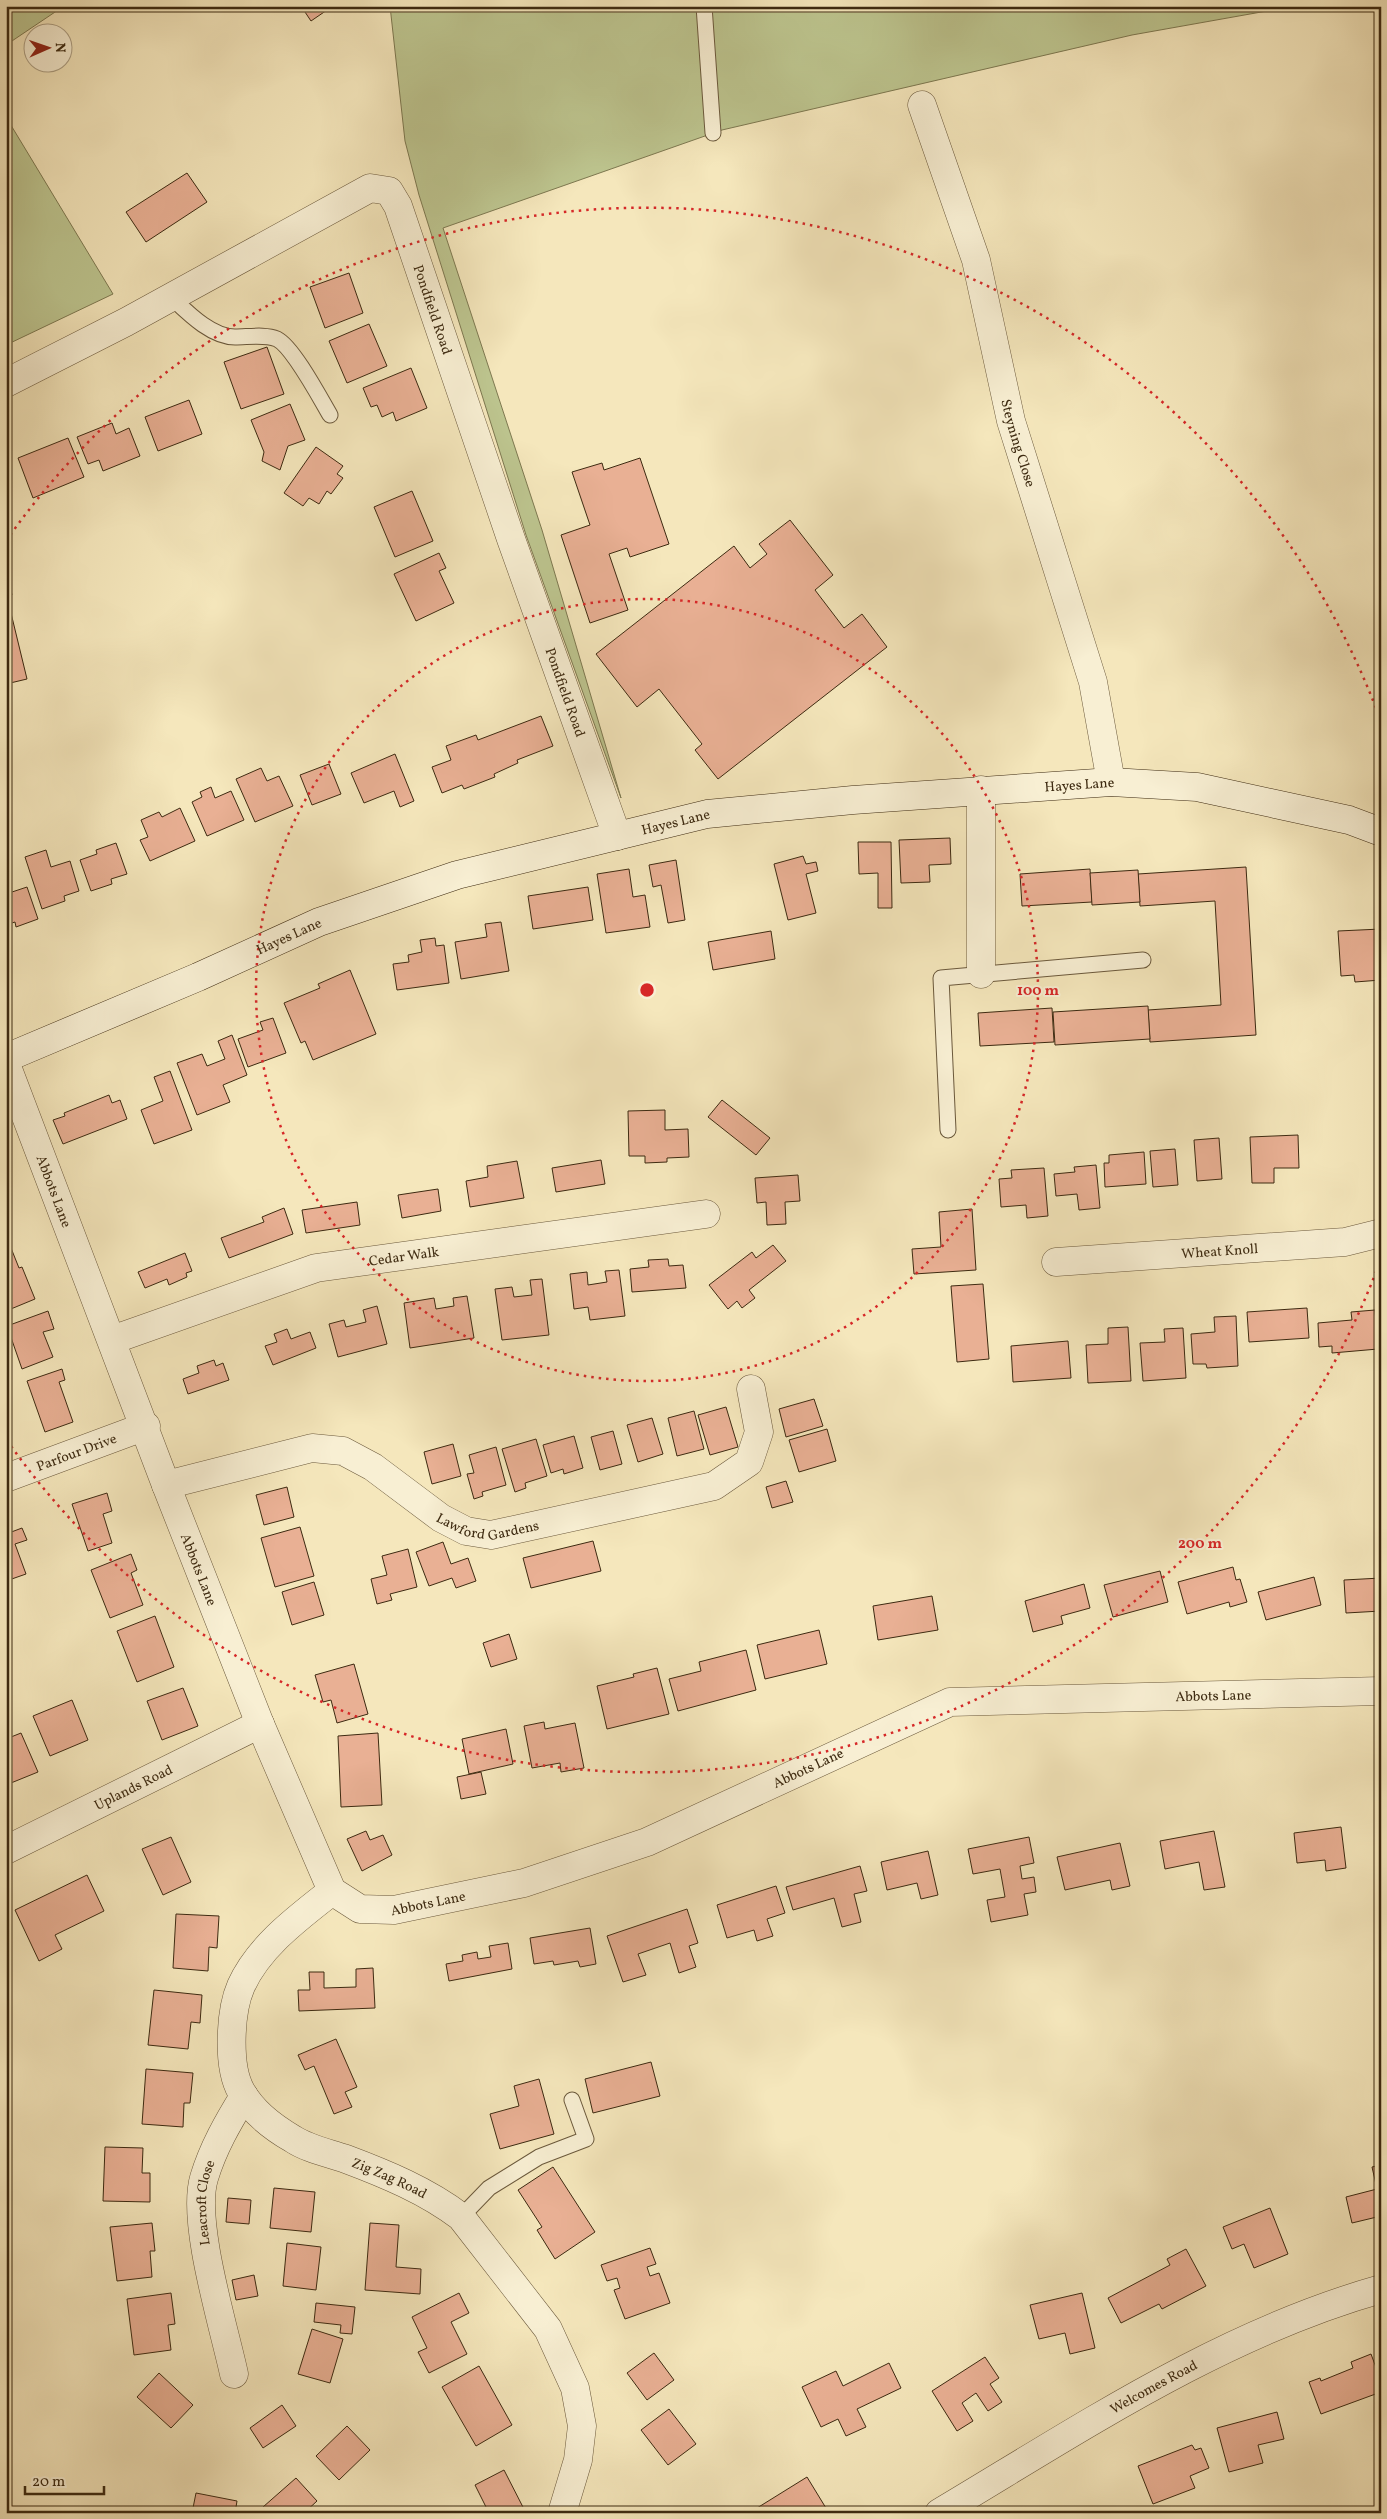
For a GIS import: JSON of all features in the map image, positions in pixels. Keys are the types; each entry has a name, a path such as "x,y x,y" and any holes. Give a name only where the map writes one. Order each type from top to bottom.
{"street":[{"name":"Steyning Close","path":"922,105 976,260 1011,421 1092,682 1111,782"},
{"name":"Pondfield Road","path":"6,383 170,298 370,188 389,191 398,206 510,539 617,836"},
{"name":"Hayes Lane","path":"6,1058 198,977 319,922 457,875 707,814 981,790 1111,782 1197,787 1349,820 1381,832"},
{"path":"981,790 981,974"},
{"name":"Abbots Lane","path":"6,1064 146,1426 166,1486 260,1724 332,1891 360,1909 394,1910 524,1883 647,1842 950,1702 1381,1691"},
{"name":"Cedar Walk","path":"112,1340 316,1268 706,1214"},
{"name":"Wheat Knoll","path":"1056,1262 1345,1242 1381,1233"},
{"name":"Lawford Gardens","path":"166,1486 312,1448 343,1451 373,1466 441,1518 466,1531 491,1535 714,1486 750,1462 759,1432 751,1389"},
{"name":"Parfour Drive","path":"6,1478 146,1426"},
{"name":"Uplands Road","path":"6,1850 260,1724"},
{"name":"Zig Zag Road","path":"332,1891 290,1924 263,1954 241,1986 234,2015 232,2044 237,2080 244,2096 268,2122 294,2140 379,2171 442,2203 461,2217 548,2329 575,2388 582,2426 578,2460 562,2513"},
{"name":"Leacroft Close","path":"234,2374 204,2242 200,2212 203,2180 221,2134 244,2096"},
{"name":"Welcomes Road","path":"939,2513 1131,2398 1234,2345 1338,2301 1381,2289"}],"lane":[{"path":"704,6 714,133"},
{"path":"170,298 200,324 232,337 261,336 278,340 293,355 330,415"},
{"path":"948,1130 940,978 1143,960"},
{"path":"461,2217 488,2188 539,2158 586,2139 572,2100"}],"green space":[{"path":"6,6 64,6 40,22 22,22 22,34 6,45"},
{"path":"390,6 1295,6 1132,35 722,130 443,228 542,530 621,798 526,535 419,195 405,141"},
{"path":"6,117 113,294 6,345"}],"building":[{"path":"301,6 329,6 330,8 311,21"},
{"path":"187,173 207,202 146,242 126,212"},
{"path":"349,273 363,313 325,328 310,287"},
{"path":"369,324 387,366 347,383 329,341"},
{"path":"267,347 284,394 241,409 224,362"},
{"path":"411,368 427,408 396,421 393,412 382,417 377,405 371,407 363,388"},
{"path":"189,400 202,434 158,451 145,417"},
{"path":"290,404 305,440 288,446 280,470 262,461 264,452 251,420"},
{"path":"112,423 116,434 129,428 140,456 103,471 99,460 88,464 77,437"},
{"path":"68,438 84,477 33,498 18,458"},
{"path":"316,447 343,466 337,474 343,478 331,494 327,491 319,504 309,498 303,506 284,493"},
{"path":"640,458 669,544 630,557 627,548 609,554 628,610 590,623 561,535 590,525 572,472 602,463 604,470"},
{"path":"412,491 433,541 395,557 374,507"},
{"path":"790,520 833,575 815,590 844,628 862,614 887,647 718,779 695,750 702,744 659,689 637,707 596,654 734,546 750,568 767,554 759,544"},
{"path":"439,553 446,568 439,571 454,603 416,621 394,574"},
{"path":"6,568 12,595 6,596"},
{"path":"10,609 27,679 6,684 6,610"},
{"path":"541,716 553,746 517,760 518,763 494,774 495,777 464,789 462,785 442,793 432,767 451,760 446,746 476,735 478,740"},
{"path":"395,754 414,801 400,807 394,791 364,803 351,773"},
{"path":"329,764 341,794 312,805 300,775"},
{"path":"261,768 267,781 279,776 293,806 255,822 236,779"},
{"path":"211,787 215,798 231,791 244,820 207,836 192,802 202,797 200,792"},
{"path":"180,808 195,841 150,861 140,840 148,837 141,820 159,812 162,817"},
{"path":"950,838 951,864 929,865 930,882 901,883 899,840"},
{"path":"858,842 891,842 892,908 878,908 878,873 859,874"},
{"path":"116,843 127,874 111,879 112,884 91,891 80,860 97,854 96,850"},
{"path":"46,850 51,867 70,861 79,891 64,896 65,901 42,909 25,857"},
{"path":"803,856 806,864 816,862 818,871 806,874 816,913 788,920 774,864"},
{"path":"676,860 685,920 668,923 661,885 653,887 649,865"},
{"path":"1246,867 1256,1035 1150,1042 1148,1010 1221,1005 1215,901 1140,906 1138,874"},
{"path":"629,869 633,897 645,895 650,927 606,933 597,874"},
{"path":"1090,869 1092,902 1022,906 1020,874"},
{"path":"1138,870 1140,902 1092,905 1090,873"},
{"path":"27,887 38,919 16,927 15,922 6,925 6,894"},
{"path":"588,887 593,920 533,929 528,896"},
{"path":"501,922 509,971 461,979 455,942 487,937 485,924"},
{"path":"1381,929 1381,980 1355,982 1354,975 1341,976 1338,931"},
{"path":"771,931 775,959 713,970 708,942"},
{"path":"435,938 436,946 444,945 449,983 397,990 393,964 409,962 408,955 422,952 420,940"},
{"path":"350,970 376,1034 313,1060 305,1041 301,1043 284,1003 320,988 318,984"},
{"path":"1148,1006 1150,1039 1055,1045 1053,1012"},
{"path":"1052,1008 1054,1042 980,1046 978,1013"},
{"path":"273,1018 286,1053 248,1067 238,1039 263,1030 260,1022"},
{"path":"232,1035 247,1075 223,1085 230,1102 197,1115 177,1063 202,1054 207,1066 225,1059 218,1041"},
{"path":"170,1071 192,1130 154,1144 141,1110 163,1101 154,1077"},
{"path":"109,1095 112,1103 120,1100 127,1119 63,1144 53,1120 65,1116 64,1113"},
{"path":"722,1100 770,1138 756,1155 708,1117"},
{"path":"665,1110 665,1130 688,1129 689,1157 667,1158 667,1162 645,1163 645,1156 629,1156 628,1111"},
{"path":"1298,1135 1299,1168 1274,1168 1274,1183 1252,1183 1250,1137"},
{"path":"1219,1138 1222,1179 1197,1181 1194,1140"},
{"path":"1175,1149 1178,1185 1153,1187 1150,1151"},
{"path":"1144,1152 1146,1184 1105,1187 1104,1163 1109,1163 1109,1155"},
{"path":"601,1160 605,1184 556,1192 552,1168"},
{"path":"517,1161 524,1198 470,1207 466,1181 488,1177 487,1166"},
{"path":"1096,1165 1100,1208 1079,1210 1077,1194 1056,1196 1054,1174 1075,1172 1074,1167"},
{"path":"1044,1168 1048,1216 1027,1218 1026,1205 1001,1207 999,1179 1012,1178 1011,1170"},
{"path":"798,1175 800,1201 785,1202 786,1224 767,1225 766,1202 757,1203 755,1178"},
{"path":"438,1189 441,1211 402,1218 398,1195"},
{"path":"357,1202 360,1225 306,1233 302,1210"},
{"path":"284,1208 293,1234 229,1258 221,1238 264,1222 262,1217"},
{"path":"972,1209 976,1270 914,1274 912,1249 941,1247 939,1212"},
{"path":"773,1245 786,1261 749,1290 755,1298 742,1308 737,1301 728,1309 709,1285 752,1252 756,1258"},
{"path":"11,1248 19,1268 22,1267 35,1299 6,1311 6,1251"},
{"path":"185,1253 192,1271 186,1273 187,1277 169,1285 167,1279 145,1288 138,1272"},
{"path":"668,1259 669,1266 683,1265 686,1288 632,1292 630,1269 649,1267 648,1260"},
{"path":"619,1270 625,1316 590,1320 588,1307 574,1309 570,1274 587,1272 588,1285 607,1282 605,1271"},
{"path":"542,1279 549,1335 502,1340 495,1289 512,1287 514,1297 532,1295 530,1280"},
{"path":"983,1284 989,1359 957,1362 951,1286"},
{"path":"467,1296 474,1338 410,1348 404,1303 434,1298 436,1309 454,1306 453,1298"},
{"path":"377,1306 387,1344 338,1357 329,1324 344,1320 346,1327 366,1322 363,1310"},
{"path":"1307,1308 1309,1338 1249,1342 1247,1312"},
{"path":"1375,1310 1378,1349 1332,1353 1332,1346 1319,1347 1318,1323 1352,1320 1351,1312"},
{"path":"48,1311 54,1329 43,1332 53,1357 22,1369 7,1326"},
{"path":"1236,1316 1238,1366 1207,1368 1206,1364 1193,1364 1191,1334 1215,1332 1214,1317"},
{"path":"1128,1327 1131,1381 1088,1383 1086,1345 1108,1344 1108,1328"},
{"path":"1183,1328 1186,1378 1143,1381 1140,1343 1165,1342 1164,1329"},
{"path":"287,1329 291,1339 310,1332 316,1348 273,1365 265,1346 277,1342 274,1334"},
{"path":"1068,1341 1071,1378 1013,1382 1011,1346"},
{"path":"214,1360 216,1366 223,1363 229,1380 188,1394 183,1379 199,1373 197,1366"},
{"path":"62,1369 65,1380 59,1382 73,1422 45,1432 27,1381"},
{"path":"814,1399 823,1426 786,1437 779,1409"},
{"path":"726,1407 738,1447 710,1455 698,1415"},
{"path":"694,1411 704,1449 677,1456 668,1418"},
{"path":"652,1418 663,1454 638,1462 627,1425"},
{"path":"827,1429 836,1461 799,1472 789,1440"},
{"path":"613,1431 622,1464 600,1470 591,1437"},
{"path":"574,1436 583,1468 564,1474 563,1469 551,1473 543,1445"},
{"path":"536,1439 547,1476 525,1483 526,1488 515,1492 502,1449"},
{"path":"453,1444 461,1476 432,1484 424,1452"},
{"path":"496,1447 506,1485 482,1492 483,1496 474,1499 467,1474 474,1473 469,1455"},
{"path":"786,1481 793,1502 772,1508 766,1487"},
{"path":"287,1487 294,1517 264,1525 256,1495"},
{"path":"107,1493 112,1511 103,1514 112,1543 88,1551 72,1504"},
{"path":"300,1527 314,1576 275,1587 261,1538"},
{"path":"22,1528 27,1540 15,1544 26,1574 6,1581 6,1548 11,1547 6,1534"},
{"path":"593,1541 601,1571 531,1588 523,1558"},
{"path":"443,1542 451,1564 468,1558 476,1581 456,1588 452,1578 429,1586 416,1552"},
{"path":"408,1549 417,1587 390,1594 392,1600 377,1604 371,1579 387,1575 382,1556"},
{"path":"131,1554 137,1570 131,1573 143,1605 110,1618 91,1570"},
{"path":"1233,1567 1236,1580 1240,1579 1247,1602 1230,1607 1229,1602 1187,1614 1178,1582"},
{"path":"1160,1571 1168,1602 1113,1617 1104,1585"},
{"path":"1314,1577 1321,1605 1266,1620 1258,1592"},
{"path":"1381,1578 1381,1611 1346,1613 1344,1580"},
{"path":"314,1582 324,1615 292,1625 282,1592"},
{"path":"1084,1584 1090,1608 1061,1616 1063,1624 1033,1632 1025,1601"},
{"path":"932,1596 938,1630 878,1640 873,1606"},
{"path":"155,1616 174,1667 137,1682 117,1631"},
{"path":"819,1630 827,1664 765,1679 757,1645"},
{"path":"509,1634 517,1659 491,1667 483,1643"},
{"path":"746,1650 756,1690 678,1711 669,1679 701,1671 699,1662"},
{"path":"354,1664 368,1714 337,1723 331,1700 323,1702 315,1675"},
{"path":"657,1668 669,1714 607,1729 597,1686 634,1677 633,1674"},
{"path":"183,1688 198,1726 162,1740 147,1701"},
{"path":"72,1700 88,1740 50,1756 33,1716"},
{"path":"544,1722 545,1729 575,1723 584,1768 561,1772 560,1763 532,1768 524,1726"},
{"path":"506,1729 513,1764 469,1774 462,1739"},
{"path":"21,1733 38,1772 6,1785 6,1739"},
{"path":"378,1733 382,1805 341,1807 338,1736"},
{"path":"481,1772 486,1794 461,1799 457,1777"},
{"path":"1341,1827 1346,1868 1326,1871 1325,1860 1297,1863 1294,1833"},
{"path":"366,1831 370,1840 383,1835 392,1855 362,1871 347,1839"},
{"path":"1214,1831 1225,1887 1204,1890 1199,1862 1165,1869 1160,1841"},
{"path":"171,1837 191,1882 163,1895 142,1849"},
{"path":"1029,1837 1034,1863 1020,1866 1022,1879 1034,1877 1036,1892 1024,1894 1028,1915 991,1922 987,1900 1005,1897 1000,1869 973,1874 968,1849"},
{"path":"1120,1843 1130,1886 1112,1890 1110,1880 1065,1890 1057,1857"},
{"path":"928,1851 938,1895 921,1899 917,1883 887,1890 881,1862"},
{"path":"860,1866 867,1891 854,1894 861,1922 842,1927 834,1898 793,1910 786,1887"},
{"path":"87,1875 104,1911 55,1935 62,1949 39,1961 15,1910"},
{"path":"776,1886 785,1913 767,1919 773,1936 757,1941 754,1930 727,1938 717,1905"},
{"path":"687,1909 698,1943 689,1946 696,1967 679,1973 670,1943 638,1954 646,1975 623,1982 607,1936"},
{"path":"176,1914 219,1916 217,1948 209,1947 208,1971 173,1968"},
{"path":"590,1928 596,1964 580,1967 578,1961 554,1965 553,1961 534,1964 530,1938"},
{"path":"508,1943 512,1969 449,1981 446,1964 463,1961 462,1955 477,1952 478,1959 491,1957 489,1946"},
{"path":"373,1968 375,2008 299,2011 298,1990 310,1990 309,1972 324,1972 324,1988 356,1987 356,1969"},
{"path":"154,1990 202,1995 200,2023 191,2022 188,2049 148,2045"},
{"path":"336,2039 357,2087 345,2092 352,2107 334,2114 314,2066 305,2070 298,2055"},
{"path":"651,2062 660,2096 593,2113 585,2079"},
{"path":"146,2069 193,2073 190,2103 184,2103 183,2127 142,2124"},
{"path":"539,2079 554,2134 500,2149 490,2114 519,2106 514,2086"},
{"path":"105,2147 143,2148 142,2173 150,2173 150,2202 103,2201"},
{"path":"1381,2165 1381,2216 1352,2223 1346,2197 1377,2189 1372,2167"},
{"path":"553,2167 595,2232 555,2259 537,2230 542,2227 518,2190"},
{"path":"274,2188 315,2192 311,2232 270,2228"},
{"path":"228,2198 251,2200 249,2224 226,2222"},
{"path":"1270,2208 1288,2254 1254,2268 1244,2244 1232,2249 1223,2227"},
{"path":"152,2223 155,2251 150,2251 152,2277 117,2281 110,2227"},
{"path":"370,2223 399,2225 396,2267 421,2269 420,2294 365,2290"},
{"path":"287,2243 321,2247 316,2290 283,2286"},
{"path":"650,2248 656,2264 647,2267 650,2276 659,2273 670,2303 625,2319 614,2290 620,2288 617,2278 607,2281 601,2265"},
{"path":"1186,2249 1206,2286 1162,2309 1159,2304 1121,2323 1108,2298 1170,2265 1167,2259"},
{"path":"254,2275 258,2296 236,2300 232,2280"},
{"path":"171,2293 175,2324 168,2325 171,2350 134,2355 127,2299"},
{"path":"459,2293 469,2313 451,2322 467,2354 429,2373 418,2352 427,2348 412,2317"},
{"path":"1082,2293 1095,2348 1070,2354 1065,2333 1039,2339 1030,2305"},
{"path":"316,2303 355,2307 352,2334 340,2333 341,2325 314,2322"},
{"path":"312,2329 343,2339 330,2383 298,2374"},
{"path":"654,2353 674,2380 647,2400 627,2373"},
{"path":"1371,2354 1381,2381 1381,2392 1321,2414 1309,2382 1320,2378 1321,2381 1353,2368 1351,2362"},
{"path":"985,2357 999,2378 990,2384 1002,2402 988,2411 976,2393 962,2403 973,2421 957,2431 932,2391"},
{"path":"889,2363 901,2388 857,2409 866,2427 846,2436 838,2419 821,2427 802,2387 836,2371 843,2386"},
{"path":"479,2366 512,2425 476,2446 442,2387"},
{"path":"159,2373 193,2405 171,2428 137,2397"},
{"path":"282,2405 296,2426 263,2448 250,2428"},
{"path":"669,2409 696,2444 668,2465 641,2430"},
{"path":"1277,2412 1284,2439 1258,2445 1263,2463 1229,2472 1217,2428"},
{"path":"347,2426 370,2450 339,2480 316,2456"},
{"path":"1192,2445 1195,2450 1201,2448 1209,2468 1190,2476 1195,2488 1153,2504 1138,2466"},
{"path":"504,2470 526,2513 489,2513 475,2485"},
{"path":"807,2477 829,2513 749,2513"},
{"path":"296,2478 317,2501 304,2513 269,2513 263,2507"},
{"path":"196,2493 237,2501 235,2513 192,2513"}]}
